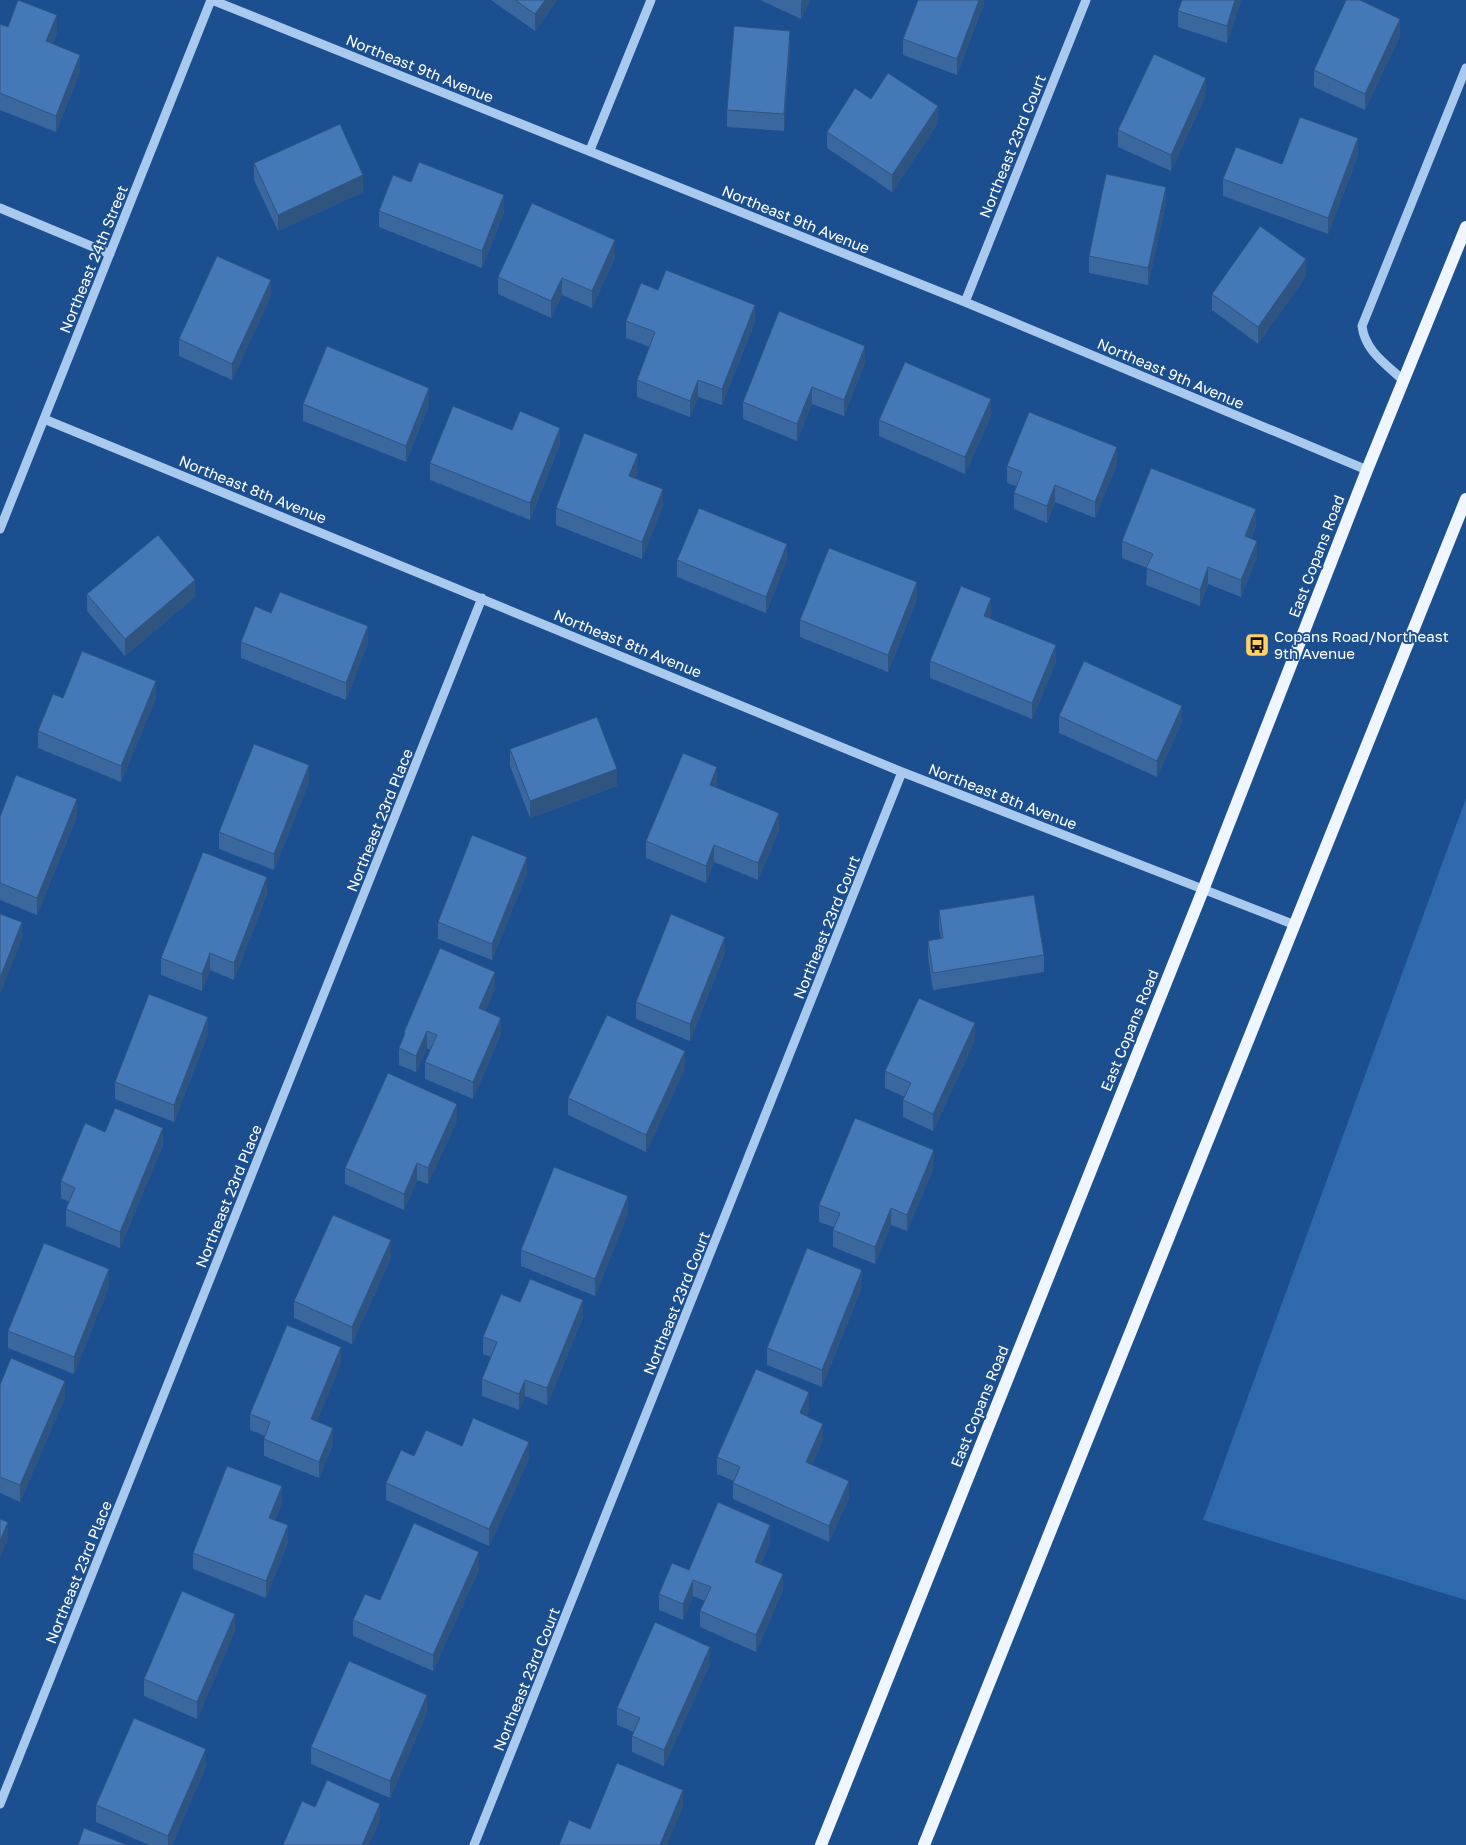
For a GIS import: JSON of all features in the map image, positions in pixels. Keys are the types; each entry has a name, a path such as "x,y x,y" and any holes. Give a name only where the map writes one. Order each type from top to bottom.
{"main road":[{"name":"East Copans Road","path":"822,1845 1203,890 1367,470 1466,227"},
{"path":"924,1845 1466,499"}],"street":[{"name":"Northeast 9th Avenue","path":"212,0 965,302 1367,470"},
{"name":"Northeast 24th Street","path":"0,529 212,0"},
{"path":"590,150 651,0"},
{"name":"Northeast 23rd Court","path":"965,302 1086,0"},
{"path":"1404,381 1368,348 1362,326 1466,68"},
{"path":"0,208 110,254"},
{"name":"Northeast 8th Avenue","path":"44,419 902,772 1295,925"},
{"name":"Northeast 23rd Place","path":"0,1804 482,598"},
{"name":"Northeast 23rd Court","path":"474,1845 902,772"}],"shaded area":[{"path":"1466,798 1466,1600 1203,1520"}],"building":[{"path":"18,0 57,15 46,41 80,55 56,116 0,93 0,24 8,27"},
{"path":"515,0 545,0 535,14"},
{"path":"918,0 979,0 957,59 903,39"},
{"path":"1182,0 1235,0 1227,26 1178,11"},
{"path":"1346,0 1360,0 1400,19 1365,94 1314,70"},
{"path":"734,26 790,31 784,114 727,110"},
{"path":"1154,54 1206,78 1171,155 1118,130"},
{"path":"888,73 938,106 892,175 827,132 855,88 871,99"},
{"path":"1300,117 1358,138 1328,218 1223,179 1236,147 1282,164"},
{"path":"340,124 363,175 278,215 254,163"},
{"path":"419,162 504,195 482,251 379,211 393,175 411,182"},
{"path":"1106,174 1166,187 1148,268 1089,256"},
{"path":"532,203 615,240 592,291 562,278 551,301 498,277"},
{"path":"1260,226 1306,259 1258,327 1212,294"},
{"path":"217,256 271,280 232,364 179,339"},
{"path":"666,270 755,305 722,389 698,380 690,401 637,380 655,332 626,321 641,283 658,290"},
{"path":"779,311 865,346 844,400 812,387 797,424 743,402"},
{"path":"327,346 429,388 406,446 303,404"},
{"path":"905,362 991,399 965,457 879,420"},
{"path":"453,406 512,430 520,411 560,428 530,503 430,463"},
{"path":"1029,412 1117,447 1095,502 1055,485 1047,506 1014,493 1022,472 1007,466"},
{"path":"584,433 638,454 629,476 663,489 642,542 556,508"},
{"path":"1151,468 1256,509 1245,536 1257,541 1241,580 1208,567 1200,590 1146,568 1153,554 1122,541"},
{"path":"699,508 787,544 766,597 677,560"},
{"path":"158,535 195,580 125,639 87,594"},
{"path":"829,548 917,582 888,655 800,620"},
{"path":"961,586 991,598 984,616 1056,645 1032,703 930,661"},
{"path":"280,592 368,626 346,683 241,642 255,606 271,613"},
{"path":"82,651 156,681 121,766 38,731 53,694 63,698"},
{"path":"1084,661 1182,706 1157,761 1059,716"},
{"path":"597,717 617,769 530,801 510,749"},
{"path":"254,744 309,765 274,854 219,832"},
{"path":"683,753 717,767 710,785 779,813 758,863 714,845 706,866 646,841"},
{"path":"16,775 77,799 37,898 0,883 0,817"},
{"path":"472,835 527,857 492,944 438,922"},
{"path":"203,852 267,877 234,963 210,953 202,974 161,958"},
{"path":"1034,895 1044,955 933,973 928,941 943,938 939,910"},
{"path":"0,914 22,922 0,978"},
{"path":"671,914 725,937 690,1024 636,1002"},
{"path":"440,948 495,972 479,1008 501,1018 473,1082 425,1062 437,1035 427,1031 416,1056 399,1048"},
{"path":"149,994 208,1017 174,1105 115,1082"},
{"path":"919,998 975,1023 933,1114 903,1100 911,1083 885,1071"},
{"path":"607,1015 685,1051 646,1135 568,1098"},
{"path":"388,1073 457,1104 428,1168 417,1163 404,1194 345,1168"},
{"path":"115,1108 163,1128 120,1232 66,1209 75,1188 61,1181 85,1123 105,1132"},
{"path":"855,1118 934,1150 907,1215 891,1208 875,1247 833,1230 840,1213 819,1205"},
{"path":"554,1167 628,1196 595,1279 521,1250"},
{"path":"333,1215 391,1240 352,1327 294,1301"},
{"path":"44,1243 109,1269 74,1357 8,1331"},
{"path":"807,1248 862,1270 822,1370 767,1348"},
{"path":"530,1279 583,1300 547,1388 525,1380 519,1394 482,1379 497,1342 483,1337 501,1294 520,1302"},
{"path":"287,1325 341,1347 311,1419 333,1428 319,1462 264,1439 270,1422 250,1414"},
{"path":"11,1358 65,1381 20,1485 0,1477 0,1385"},
{"path":"756,1369 809,1392 800,1413 823,1424 806,1462 849,1481 829,1526 733,1483 740,1467 717,1457"},
{"path":"473,1418 529,1442 489,1529 386,1483 401,1450 414,1456 426,1430 462,1446"},
{"path":"227,1466 282,1486 269,1518 288,1525 266,1581 193,1553"},
{"path":"718,1502 770,1525 755,1562 783,1574 756,1635 700,1611 711,1587 693,1580 683,1604 659,1594 672,1563 689,1570"},
{"path":"0,1519 8,1522 0,1541"},
{"path":"414,1523 479,1552 433,1655 353,1620 365,1594 380,1600"},
{"path":"182,1591 235,1614 197,1702 144,1679"},
{"path":"655,1622 710,1647 664,1750 632,1736 640,1718 617,1708"},
{"path":"349,1661 427,1695 390,1781 311,1747"},
{"path":"134,1718 206,1749 168,1836 96,1805"},
{"path":"617,1763 683,1790 660,1845 559,1845 569,1820 590,1829"},
{"path":"327,1780 380,1804 362,1845 283,1845 302,1801 315,1807"},
{"path":"84,1828 127,1845 78,1845"}],"place":[{"name":"Copans Road/Northeast 9th Avenue","path":"1257,645"}]}
